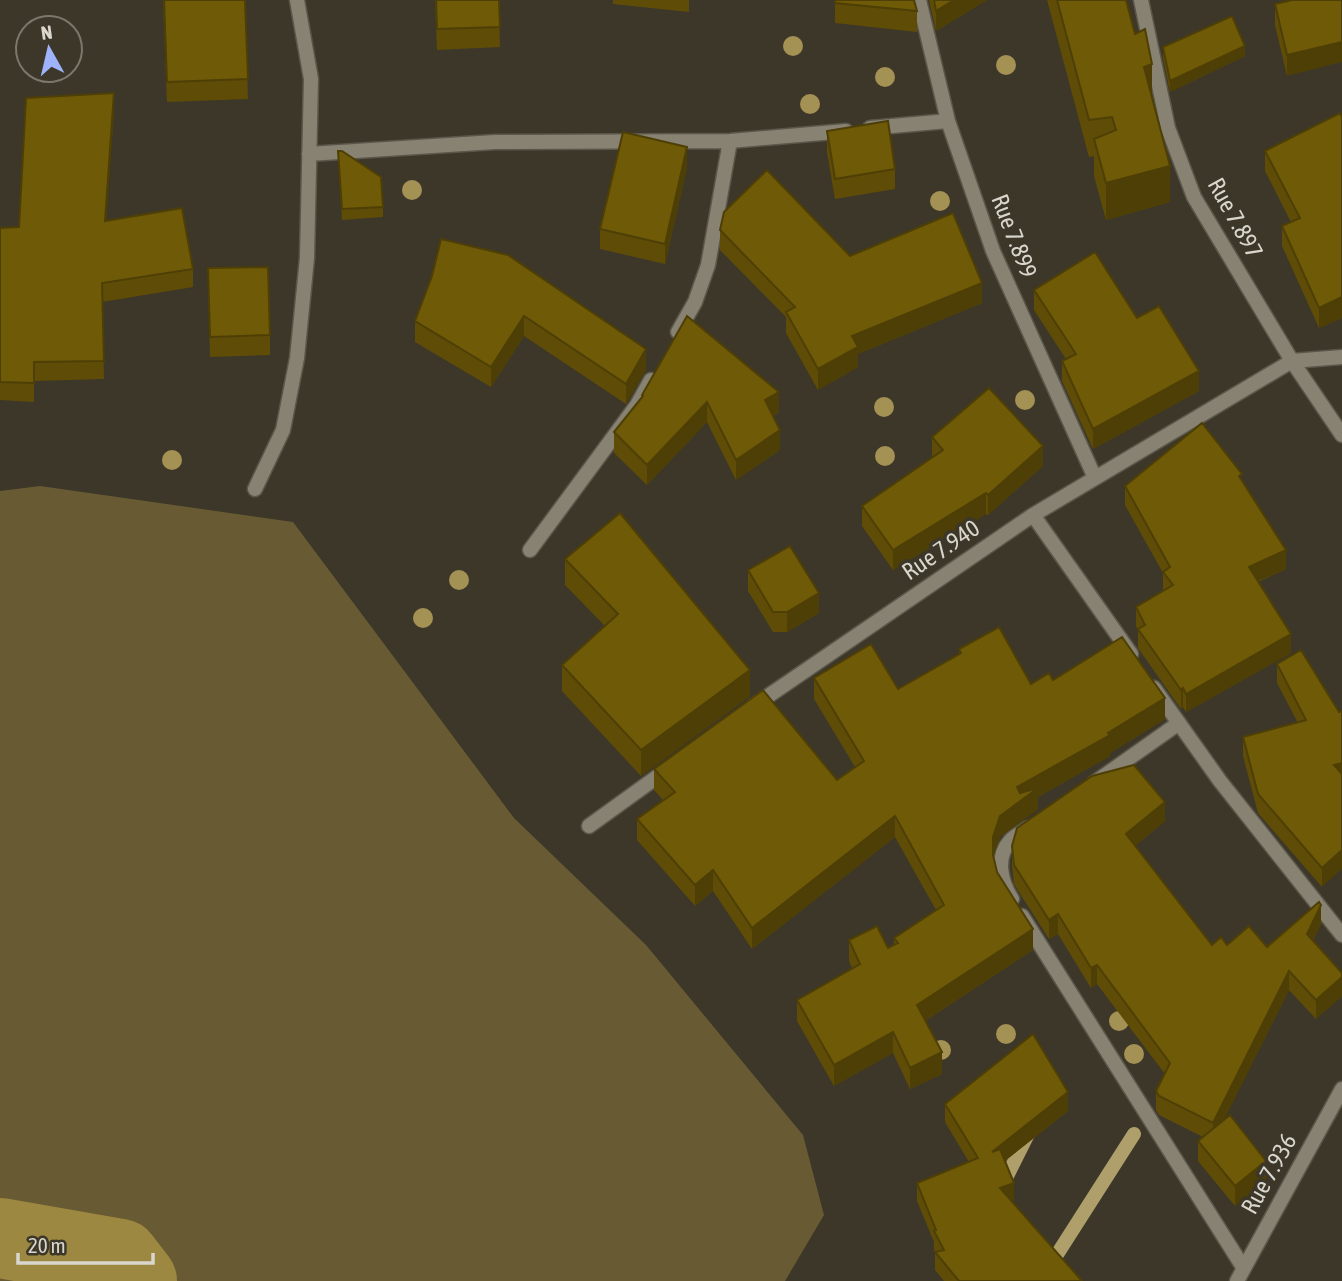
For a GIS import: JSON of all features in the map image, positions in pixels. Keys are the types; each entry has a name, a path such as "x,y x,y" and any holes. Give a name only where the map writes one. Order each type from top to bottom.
{"street":[{"path":"255,489 284,430 297,358 307,258 311,79 297,0"},
{"name":"Rue 7.899","path":"919,0 948,121 993,251 1095,478"},
{"name":"Rue 7.897","path":"1140,0 1168,128 1194,197 1292,361 1342,435"},
{"path":"309,154 495,142 730,141 948,121"},
{"path":"669,347 695,302 708,265 730,141"},
{"name":"Rue 7.940","path":"744,713 1033,515 1095,478 1292,361 1342,357"},
{"path":"530,550 637,405 656,370"},
{"path":"1033,515 1220,781 1342,934"},
{"path":"1077,794 1179,723"},
{"path":"589,827 678,762"},
{"path":"1043,818 1009,841 1002,857 1000,871 1005,888 1240,1274"},
{"name":"Rue 7.936","path":"1240,1274 1342,1089"}],"shaded area":[{"path":"40,486 293,522 514,818 646,945 803,1135 824,1215 785,1281 0,1281 0,491"}],"building":[{"path":"164,0 245,0 248,79 167,82"},
{"path":"436,0 499,0 500,27 437,29"},
{"path":"835,0 914,0 917,11 835,3"},
{"path":"934,0 954,0 936,11"},
{"path":"1057,0 1126,0 1135,34 1145,29 1152,64 1144,67 1170,166 1106,183 1094,139 1116,130 1112,117 1089,120"},
{"path":"1292,0 1342,0 1342,42 1287,55 1275,4"},
{"path":"1232,16 1245,46 1170,81 1163,47"},
{"path":"114,93 105,221 182,208 193,269 102,283 104,361 34,362 34,383 0,382 0,228 19,227 26,98"},
{"path":"1340,113 1342,297 1319,308 1282,226 1300,218 1265,151"},
{"path":"888,121 895,169 835,179 827,131"},
{"path":"623,132 687,147 665,244 600,229"},
{"path":"338,151 381,177 383,207 342,209"},
{"path":"767,170 850,256 953,213 982,283 852,336 858,347 818,369 786,312 795,307 720,230 724,212"},
{"path":"441,239 508,255 646,349 626,384 524,316 491,367 415,321 432,276"},
{"path":"1095,252 1137,318 1159,306 1199,371 1093,429 1062,361 1076,354 1034,290"},
{"path":"268,267 270,335 210,337 208,268"},
{"path":"687,316 779,392 765,400 780,430 736,460 707,402 647,465 614,432 643,396"},
{"path":"989,388 1043,446 988,495 986,493 893,550 862,506 943,450 932,437"},
{"path":"1202,423 1242,474 1239,476 1286,550 1249,567 1291,634 1186,694 1138,629 1145,625 1136,607 1173,585 1163,572 1170,567 1125,486"},
{"path":"620,513 750,670 641,750 562,665 618,614 565,559"},
{"path":"790,546 819,593 787,612 773,612 748,570"},
{"path":"999,627 1031,684 1049,673 1053,680 1122,637 1165,698 1108,733 1110,735 1017,787 1020,793 1038,788 1000,816 993,837 993,855 997,872 1033,929 917,1005 942,1052 910,1068 893,1032 834,1065 797,1000 860,964 849,940 877,926 888,948 898,943 894,938 944,905 895,816 752,928 713,870 695,885 637,819 675,792 654,769 763,690 837,780 864,761 814,678 871,644 898,689 961,653 959,649"},
{"path":"1301,650 1339,712 1342,711 1342,763 1334,765 1342,774 1342,850 1322,868 1258,794 1243,737 1306,720 1277,664"},
{"path":"1134,765 1165,802 1126,834 1212,945 1221,937 1227,945 1249,926 1267,947 1319,902 1321,905 1307,934 1342,973 1342,977 1316,1000 1289,971 1213,1123 1159,1096 1156,1091 1170,1063 1097,965 1091,968 1058,914 1049,920 1014,865 1012,846 1017,828 1092,776"},
{"path":"1033,1034 1068,1092 992,1152 1000,1149 1014,1183 1000,1188 1082,1281 959,1281 935,1252 944,1250 934,1231 936,1230 917,1183 978,1158 945,1104"},
{"path":"1230,1115 1266,1161 1235,1186 1198,1141"}],"waterway":[{"path":"1001,1188 1028,1134"},
{"path":"1049,1267 1134,1134"},
{"path":"0,1238 120,1259 137,1281"}]}
